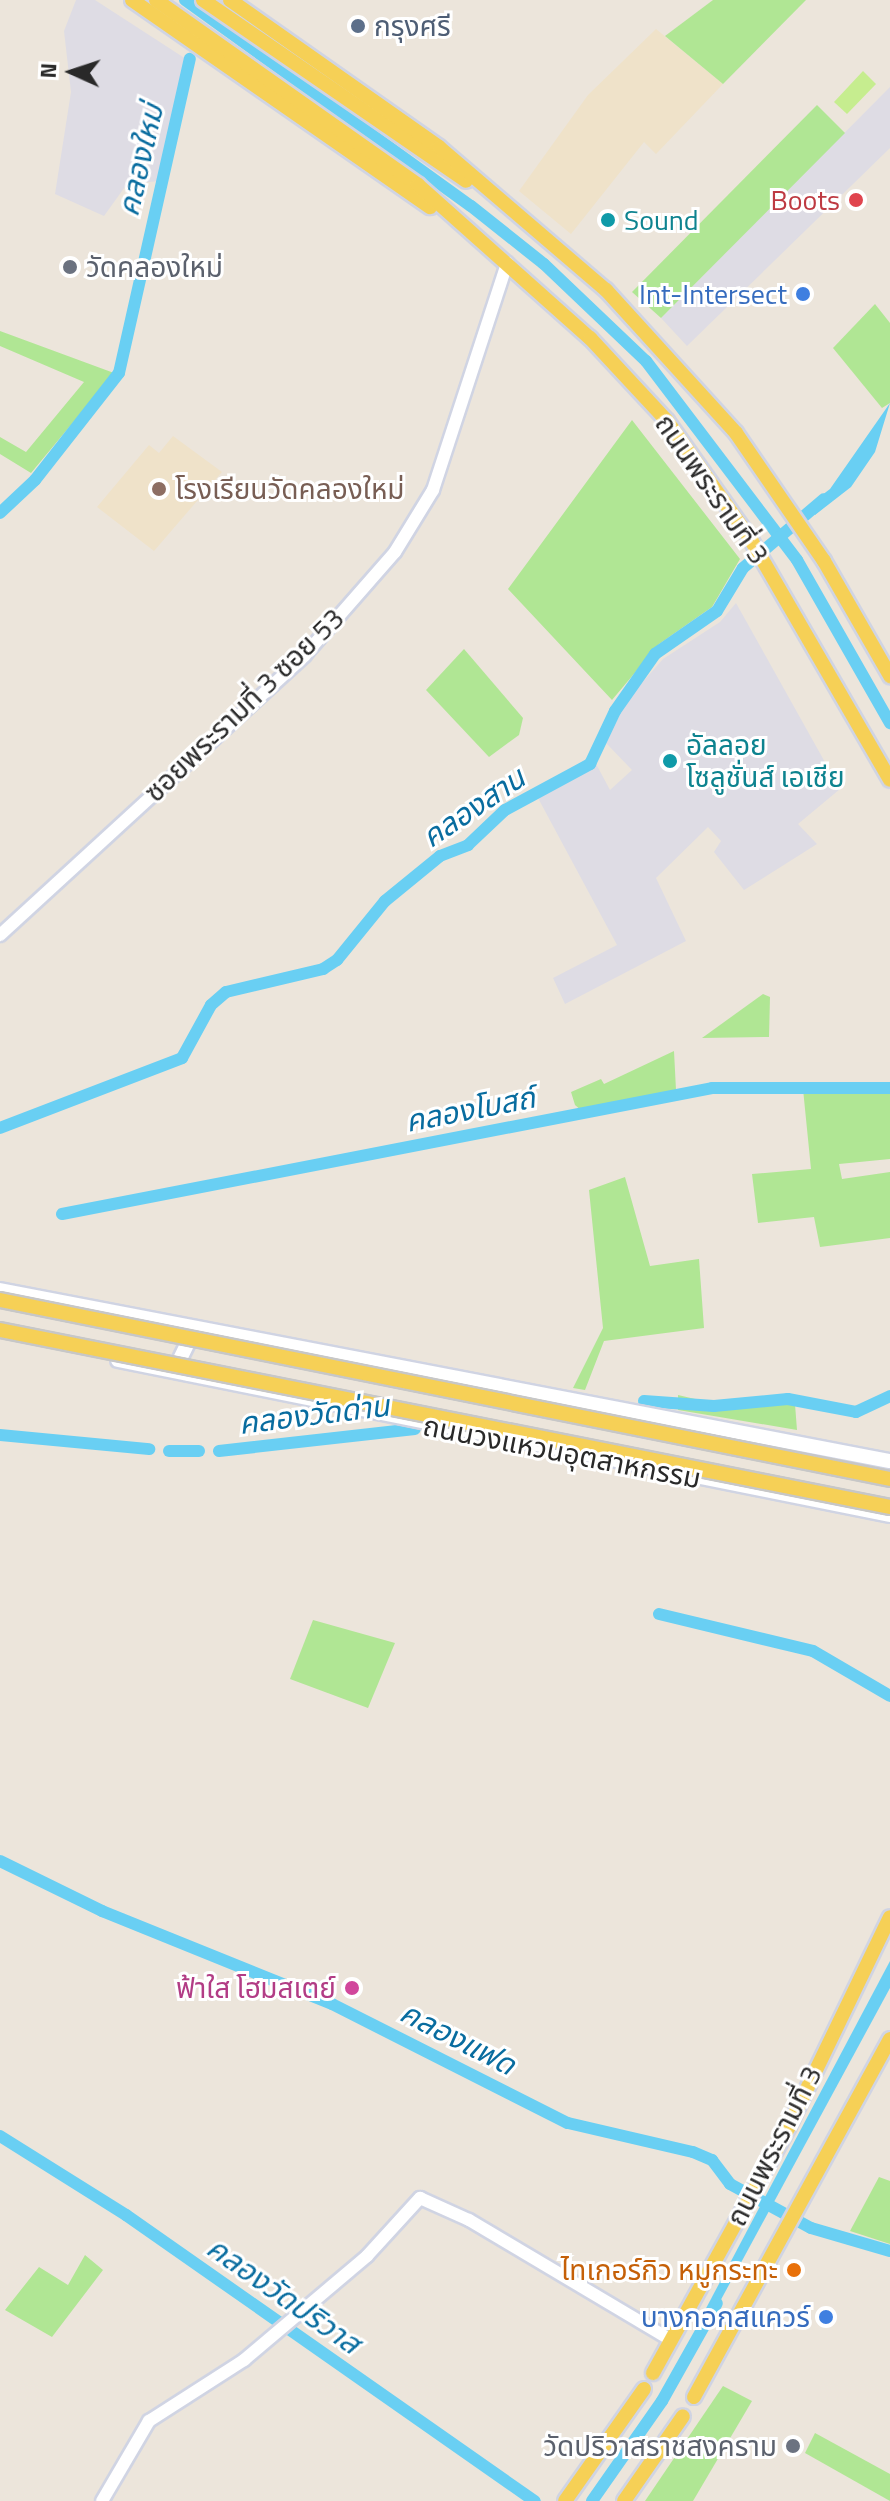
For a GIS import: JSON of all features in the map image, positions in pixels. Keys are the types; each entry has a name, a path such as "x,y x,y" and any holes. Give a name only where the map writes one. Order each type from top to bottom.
{"main road":[{"name":"ถนนพระรามที่ 3","path":"132,0 481,240"},
{"name":"ถนนพระรามที่ 3","path":"156,0 351,135 481,240 590,338 667,421 751,540 890,780"},
{"name":"ถนนพระรามที่ 3","path":"203,0 367,117 491,195"},
{"name":"ถนนพระรามที่ 3","path":"230,0 439,147 628,312 736,433 806,533 890,676"},
{"name":"ถนนวงแหวนอุตสาหกรรม","path":"0,1290 890,1461"},
{"name":"ถนนวงแหวนอุตสาหกรรม","path":"0,1300 890,1479"},
{"path":"197,1377 181,1368 181,1350 189,1333 204,1330"},
{"name":"ถนนวงแหวนอุตสาหกรรม","path":"0,1332 197,1377 890,1515"},
{"name":"ถนนวงแหวนอุตสาหกรรม","path":"0,1332 890,1507"},
{"name":"ถนนพระรามที่ 3","path":"653,2373 756,2185 890,1917"},
{"name":"ถนนพระรามที่ 3","path":"694,2397 788,2231 890,2039"},
{"path":"565,2501 644,2389"},
{"path":"624,2501 683,2416"}],"street":[{"name":"ซอยพระรามที่ 3 ซอย 53","path":"0,935 304,656 395,552 433,490 507,263"},
{"path":"102,2501 149,2421 292,2320 367,2256 420,2198 531,2257 671,2340"}],"shaded area":[{"path":"76,0 95,0 186,59 160,181 127,184 104,216 55,194 71,92 64,31"},
{"path":"656,29 723,84 656,154 644,142 571,234 519,191 588,95"},
{"path":"890,87 890,148 687,346 661,318"},
{"name":"โรงเรียนวัดคลองใหม่","path":"173,436 222,472 154,551 97,507 149,445 159,453"},
{"path":"736,603 840,789 798,824 817,844 744,890 714,852 721,841 708,827 656,878 686,941 565,1004 553,978 617,945 538,798 595,762 610,790 632,770 606,743 627,700 663,659 720,622"}],"green space":[{"path":"713,0 806,0 723,84 665,36"},
{"path":"863,71 876,84 847,114 834,102"},
{"path":"817,105 845,133 661,318 632,292"},
{"path":"875,304 890,323 890,403 882,408 833,348"},
{"path":"0,331 114,373 31,473 0,454 0,437 26,452 84,382 0,346"},
{"path":"632,420 740,559 712,607 659,644 612,700 508,589"},
{"path":"464,649 523,718 519,735 489,757 426,690"},
{"path":"763,994 770,997 769,1037 702,1038"},
{"path":"674,1051 676,1090 582,1111 575,1105 571,1092 601,1079 604,1084"},
{"path":"803,1089 890,1091 890,1159 839,1164 842,1179 890,1172 890,1238 820,1247 814,1217 758,1223 752,1174 811,1169"},
{"path":"625,1177 650,1266 699,1259 704,1328 604,1341 585,1390 573,1388 603,1328 589,1190"},
{"path":"678,1395 712,1403 795,1404 797,1430 678,1410"},
{"path":"313,1620 395,1643 368,1708 290,1679"},
{"path":"879,2177 890,2181 890,2244 850,2231"},
{"path":"85,2255 103,2270 52,2337 5,2310 39,2267 68,2285"},
{"path":"723,2386 752,2401 693,2501 645,2501"},
{"path":"815,2433 890,2474 890,2501 805,2453"}],"water":[{"path":"890,403 875,452 851,487 815,515 809,505 830,489"},
{"path":"890,1961 890,1988 711,2318 703,2314"}],"waterway":[{"path":"185,0 471,206 544,264 646,361 797,560 890,723"},
{"name":"คลองใหม่","path":"0,513 35,480 119,373 190,59"},
{"name":"คลองสาน","path":"0,1128 182,1058 211,1005 226,992 323,969 337,960 385,901 440,856 468,845 505,810 590,764 615,711 655,654 717,611 743,568 824,499"},
{"name":"คลองโบสถ์","path":"62,1214 712,1088 890,1088"},
{"name":"คลองวัดด่าน","path":"644,1401 714,1406 788,1399 856,1412 890,1396"},
{"name":"คลองวัดด่าน","path":"219,1451 415,1429"},
{"name":"คลองวัดด่าน","path":"0,1435 149,1449"},
{"name":"คลองวัดด่าน","path":"169,1451 199,1451"},
{"path":"659,1614 813,1651 890,1696"},
{"name":"คลองแฟด","path":"0,1861 102,1911 332,2004 568,2123 693,2152 712,2160 730,2184 811,2228 890,2251"},
{"name":"คลองวัดปริวาส","path":"0,2136 126,2215 535,2501"},
{"path":"592,2501 662,2401 717,2303"}],"place":[{"name":"กรุงศรี","path":"358,26"},
{"name":"Boots","path":"856,200"},
{"name":"Sound","path":"608,220"},
{"name":"วัดคลองใหม่","path":"70,267"},
{"name":"Int-Intersect","path":"803,294"},
{"name":"โรงเรียนวัดคลองใหม่","path":"159,489"},
{"name":"อัลลอย โซลูชั่นส์ เอเชีย","path":"670,761"},
{"name":"ฟ้าใส โฮมสเตย์","path":"352,1988"},
{"name":"ไทเกอร์กิว หมูกระทะ","path":"794,2270"},
{"name":"บางกอกสแควร์","path":"826,2317"},
{"name":"วัดปริวาสราชสงคราม","path":"793,2446"}]}
